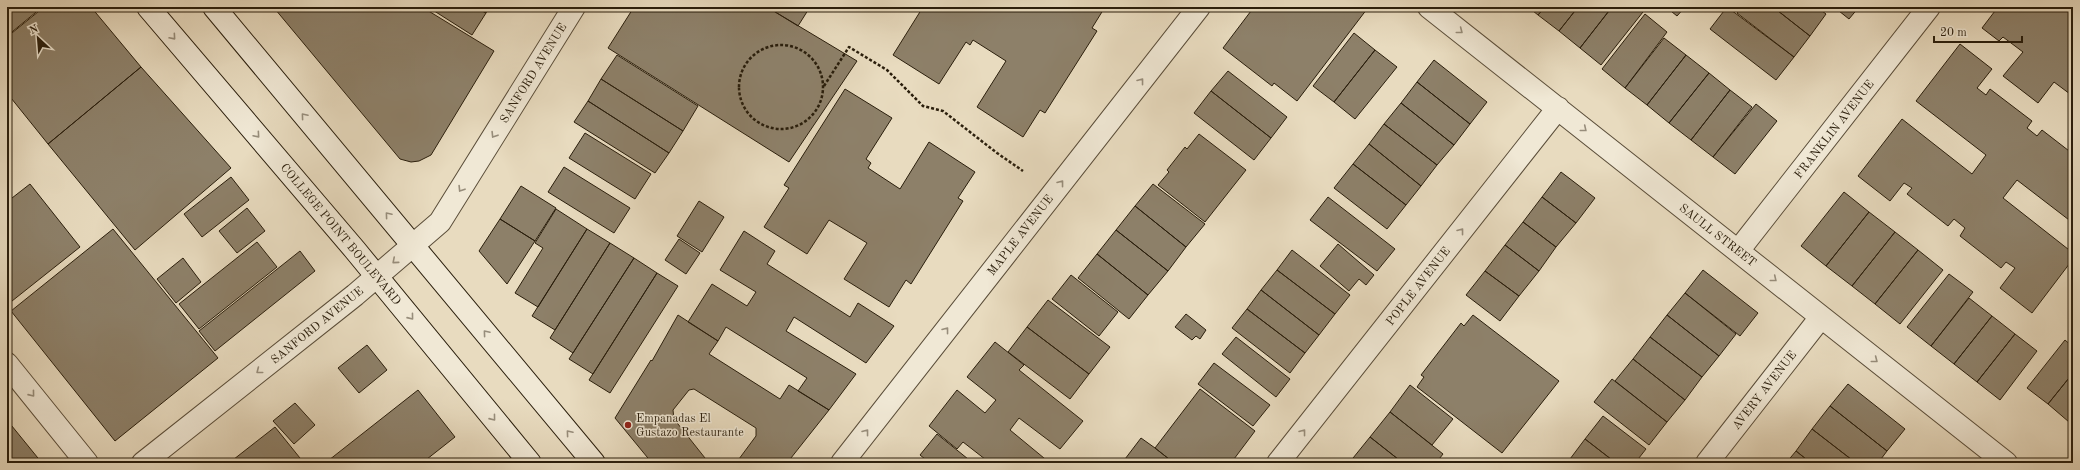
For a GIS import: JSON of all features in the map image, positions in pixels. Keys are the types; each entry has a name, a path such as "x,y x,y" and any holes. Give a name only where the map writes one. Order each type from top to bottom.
{"street":[{"name":"COLLEGE POINT BOULEVARD","path":"148,7 377,276 530,463"},
{"path":"214,7 594,463"},
{"name":"SANFORD AVENUE","path":"143,463 377,276 440,222 574,7"},
{"name":"MAPLE AVENUE","path":"842,463 1199,7"},
{"name":"SAULL STREET","path":"1429,7 2006,463"},
{"name":"FRANKLIN AVENUE","path":"1738,251 1929,7"},
{"name":"POPLE AVENUE","path":"1278,463 1558,108"},
{"name":"AVERY AVENUE","path":"1708,463 1821,318"},
{"path":"7,364 87,463"}],"path":[{"path":"823,87 819,67 810,56 799,48 785,44 772,45 759,50 748,60 741,72 739,86 741,100 748,113 758,122 771,128 785,129 798,126 810,118 819,107 823,87 849,47 887,70 924,106 943,111 1023,171"}],"building":[{"path":"10,7 41,8 7,36 7,9"},
{"path":"44,7 91,7 141,67 48,144 7,93 7,37"},
{"path":"277,7 422,7 494,51 431,155 419,161 411,162 400,159 275,9"},
{"path":"428,7 475,7 486,13 472,35"},
{"path":"475,7 490,7 486,13"},
{"path":"634,7 767,7 857,61 789,162 608,48"},
{"path":"767,7 810,7 798,26"},
{"path":"923,7 1105,7 1092,28 1097,31 1045,113 1040,110 1023,137 977,107 1006,61 973,40 970,45 966,42 939,84 893,55"},
{"path":"1254,7 1365,7 1367,9 1297,101 1274,83 1272,86 1223,48"},
{"path":"1528,7 1545,7 1538,15"},
{"path":"1545,7 1578,7 1559,31 1538,15"},
{"path":"1578,7 1612,7 1580,48 1559,31"},
{"path":"1612,7 1637,7 1643,12 1601,65 1580,48"},
{"path":"1666,7 1685,7 1677,16"},
{"path":"1727,7 1794,57 1776,80 1710,29"},
{"path":"1742,7 1773,7 1810,36 1794,57 1737,13"},
{"path":"1773,7 1817,7 1826,14 1810,36"},
{"path":"1834,7 1859,7 1849,19"},
{"path":"1998,7 2073,7 2073,93 2070,94 2054,82 2038,103 2003,76 2023,52 2003,37 1999,41 1982,28"},
{"path":"1645,14 1667,32 1625,88 1602,69"},
{"path":"1354,33 1375,50 1334,102 1313,86"},
{"path":"1664,38 1686,55 1647,105 1625,88"},
{"path":"1960,44 1992,69 1977,88 1986,95 1990,89 2032,121 2027,128 2037,136 2042,130 2073,154 2073,223 2017,180 2003,198 2073,253 2073,259 2032,313 2000,288 2015,268 2006,262 2001,268 1960,236 1965,228 1954,219 1948,226 1907,194 1912,188 1904,183 1890,201 1858,176 1902,119 1972,174 1986,155 1916,101"},
{"path":"1375,50 1397,67 1355,119 1334,102"},
{"path":"617,55 698,106 683,131 601,79"},
{"path":"1686,55 1709,73 1669,123 1647,105"},
{"path":"1434,60 1487,102 1470,124 1417,82"},
{"path":"141,67 231,168 135,250 48,144"},
{"path":"1228,71 1287,117 1271,138 1211,91"},
{"path":"1709,73 1730,90 1691,140 1669,123"},
{"path":"601,79 683,131 669,153 588,101"},
{"path":"1417,82 1470,124 1454,145 1401,103"},
{"path":"845,89 892,118 866,159 871,163 868,168 900,189 929,142 975,172 958,198 963,201 911,284 906,280 889,307 844,279 867,243 829,220 807,254 764,227 789,188 784,185"},
{"path":"1730,90 1752,107 1713,157 1691,140"},
{"path":"1211,91 1271,138 1254,160 1194,113"},
{"path":"588,101 669,153 655,173 574,122"},
{"path":"1401,103 1454,145 1437,165 1384,124"},
{"path":"1756,104 1777,121 1735,174 1713,157"},
{"path":"1384,124 1437,165 1421,186 1369,144"},
{"path":"585,133 651,174 635,199 569,158"},
{"path":"1199,134 1246,170 1205,222 1158,185 1169,172 1167,170 1185,147 1187,149"},
{"path":"1369,144 1421,186 1406,205 1353,164"},
{"path":"1353,164 1406,205 1387,229 1334,188"},
{"path":"564,167 630,208 614,233 548,192"},
{"path":"1561,172 1595,198 1576,223 1542,197"},
{"path":"231,177 249,200 202,237 184,214"},
{"path":"30,184 80,247 7,305 7,191 12,198"},
{"path":"1153,184 1205,224 1186,247 1135,206"},
{"path":"521,186 556,208 535,241 500,219"},
{"path":"1844,192 1869,212 1826,266 1801,246"},
{"path":"1328,197 1395,249 1377,271 1310,220"},
{"path":"1542,197 1576,223 1556,247 1523,222"},
{"path":"699,201 724,217 702,252 677,236"},
{"path":"1135,206 1186,247 1168,271 1116,230"},
{"path":"247,208 265,231 237,253 219,231"},
{"path":"556,209 587,229 538,307 515,293 543,248 535,243"},
{"path":"1869,212 1895,232 1852,286 1826,266"},
{"path":"500,219 535,241 507,284 479,251"},
{"path":"1523,222 1556,247 1539,271 1505,245"},
{"path":"113,229 218,358 115,441 11,311"},
{"path":"587,229 610,243 555,330 532,316"},
{"path":"1116,230 1168,271 1148,295 1097,254"},
{"path":"744,231 775,251 767,264 850,317 858,303 894,326 866,363 794,317 786,331 856,374 829,410 798,391 807,378 726,327 718,341 688,322 712,284 747,306 756,292 720,270"},
{"path":"1895,232 1918,250 1875,304 1852,286"},
{"path":"679,239 700,253 686,274 665,260"},
{"path":"257,242 277,267 199,329 179,304"},
{"path":"610,243 634,258 573,353 550,338"},
{"path":"1338,244 1374,275 1366,285 1359,279 1349,291 1320,266"},
{"path":"1505,245 1539,271 1519,296 1485,271"},
{"path":"1292,250 1350,295 1335,314 1277,270"},
{"path":"1918,250 1943,270 1900,324 1875,304"},
{"path":"300,251 315,271 215,351 199,331"},
{"path":"1097,254 1148,295 1129,319 1078,278"},
{"path":"183,258 201,282 176,303 157,279"},
{"path":"634,258 657,273 593,374 569,359"},
{"path":"1277,270 1335,314 1319,335 1261,290"},
{"path":"1703,270 1758,313 1740,336 1685,293"},
{"path":"1485,271 1519,296 1500,321 1466,295"},
{"path":"657,273 678,286 610,393 589,380"},
{"path":"1949,274 1973,292 1931,346 1907,327"},
{"path":"1071,275 1118,312 1099,336 1052,299"},
{"path":"1261,290 1319,335 1305,353 1247,309"},
{"path":"1685,293 1736,334 1719,356 1667,315"},
{"path":"1969,298 1992,316 1954,364 1931,346"},
{"path":"1048,300 1110,347 1089,374 1027,327"},
{"path":"1247,309 1305,353 1290,373 1232,328"},
{"path":"1186,314 1206,330 1200,339 1196,336 1192,340 1175,327"},
{"path":"678,315 718,341 709,354 780,399 789,385 829,410 787,463 736,463 756,436 756,428 694,389 689,390 673,410 674,419 709,463 652,463 615,418 651,360 652,361"},
{"path":"1473,315 1559,381 1502,453 1417,387 1424,377 1421,375 1461,323 1464,326"},
{"path":"1667,315 1719,356 1702,377 1650,337"},
{"path":"1992,316 2015,334 1977,382 1954,364"},
{"path":"1027,327 1089,374 1070,399 1008,352"},
{"path":"2015,334 2037,351 2000,400 1977,382"},
{"path":"1236,337 1290,379 1276,397 1222,354"},
{"path":"1650,337 1702,377 1685,400 1633,359"},
{"path":"2065,340 2073,347 2073,373 2048,404 2027,388"},
{"path":"995,342 1024,365 1019,370 1083,421 1060,449 1019,418 1010,430 1050,463 990,463 963,442 957,449 929,426 957,390 985,413 996,400 967,377"},
{"path":"367,345 387,370 359,393 338,368"},
{"path":"1633,359 1685,400 1667,422 1615,381"},
{"path":"1214,363 1270,405 1253,426 1198,384"},
{"path":"2073,373 2073,417 2069,422 2048,404"},
{"path":"1612,379 1667,422 1649,445 1594,402"},
{"path":"1848,384 1905,429 1887,451 1830,406"},
{"path":"1410,385 1453,419 1432,445 1390,412"},
{"path":"1200,389 1255,431 1231,463 1174,463 1155,448"},
{"path":"418,390 455,437 422,463 332,463 329,460"},
{"path":"295,403 315,425 294,444 273,421"},
{"path":"1830,406 1887,451 1878,463 1856,463 1812,429"},
{"path":"1390,412 1443,454 1436,463 1403,463 1370,437"},
{"path":"1603,416 1646,449 1635,463 1616,463 1585,439"},
{"path":"7,420 42,463 7,463"},
{"path":"275,427 304,463 229,463"},
{"path":"1812,429 1856,463 1811,463 1796,451"},
{"path":"937,434 973,463 930,463 920,455"},
{"path":"1370,437 1403,463 1349,463"},
{"path":"1141,438 1155,448 1174,463 1122,463"},
{"path":"1585,439 1616,463 1567,463"},
{"path":"1796,451 1811,463 1786,463"}],"place":[{"name":"Empanadas El Gustazo Restaurante","path":"628,425"}]}
